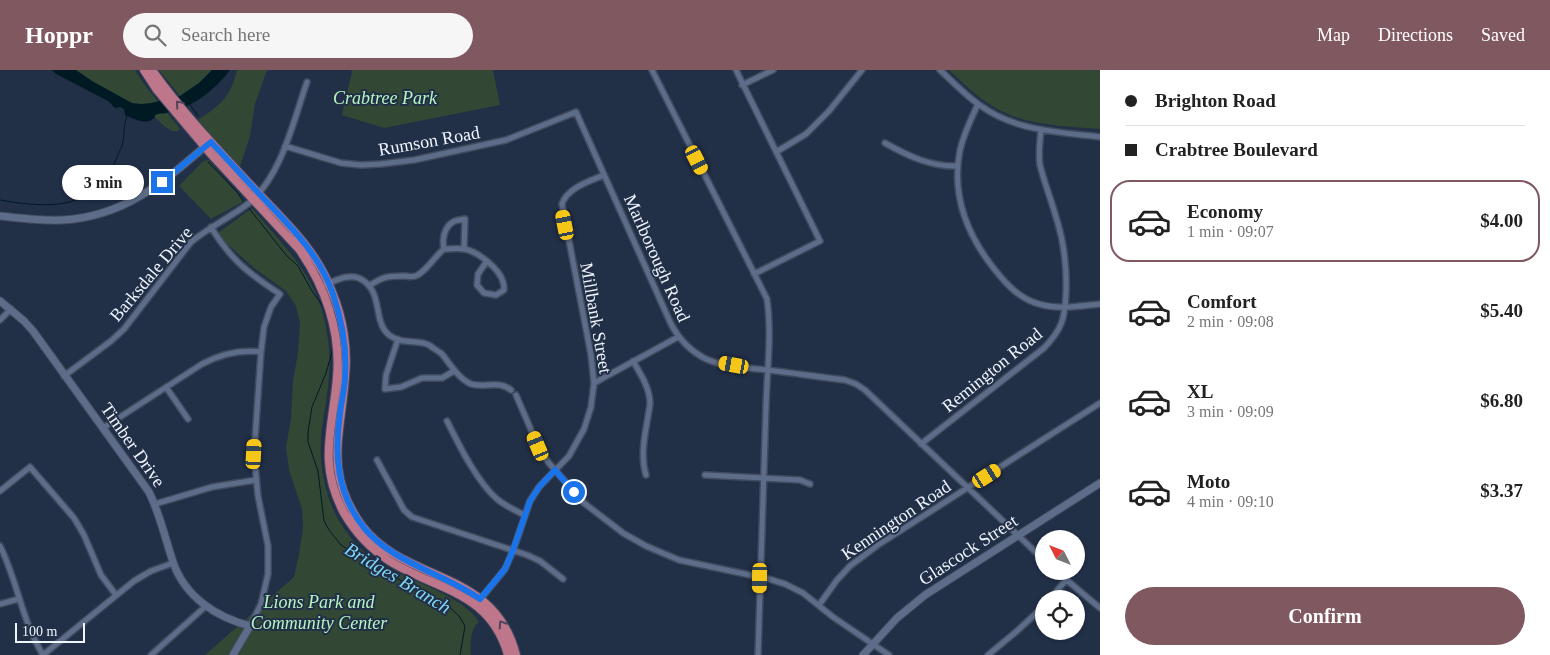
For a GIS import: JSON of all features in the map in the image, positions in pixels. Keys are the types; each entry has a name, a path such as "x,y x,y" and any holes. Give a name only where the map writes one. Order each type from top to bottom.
{"main road":[{"path":"144,70 193,120 208,144"},
{"path":"152,70 161,88 184,123 208,144 256,196 306,244 322,269 325,285 341,322 346,352 345,376 337,436 337,457 340,482 351,508 364,528 393,554 465,588 478,602 499,634 508,655"},
{"path":"478,602 493,611 506,630 516,655"}],"street":[{"path":"652,70 767,299 770,320 758,655"},
{"path":"736,70 820,241 754,274"},
{"path":"742,85 774,70"},
{"path":"776,152 806,134 829,111 862,70"},
{"path":"940,70 978,104 1007,121 1041,130 1100,137"},
{"name":"Barksdale Drive","path":"64,376 124,329 191,242 241,208 256,196 269,181 278,165 307,82"},
{"path":"978,104 966,129 960,149 957,177 960,204 972,236 991,265 1006,283 1027,300 1049,307 1100,304"},
{"name":"Rumson Road","path":"285,146 341,163 360,166 381,164 414,160 506,140 576,112"},
{"name":"Marlborough Road","path":"576,112 670,324 678,337 692,350 707,359 720,363 844,380 856,384 865,390 1035,552"},
{"name":"Remington Road","path":"922,444 1044,348 1056,336 1062,324 1065,307 1066,276 1064,250 1057,218 1040,164 1041,130"},
{"path":"885,143 930,164 944,167 958,166"},
{"path":"0,216 61,220 106,212 132,201 153,189 208,144"},
{"name":"Millbank Street","path":"478,602 505,569 530,501 539,487 569,456 584,429 592,408 594,382 591,355 562,204 563,200 574,190 604,175"},
{"path":"444,249 442,242 444,233 450,224 454,221 466,219 464,249"},
{"path":"211,227 236,261 253,276 280,294 271,307 264,327 254,454 256,480 268,546 268,574 261,604 233,655"},
{"path":"369,286 389,276 415,276 423,272 444,249 464,249 474,252 487,261 497,271 503,282 504,290 496,295 484,293 477,285 478,274 487,261"},
{"path":"325,285 340,278 354,276 363,280 375,293 384,329 390,336 402,342 427,344 440,353 454,371 470,384 506,386 511,390"},
{"name":"Timber Drive","path":"0,301 34,332 64,376 145,485 155,504 173,563 187,587 206,606 227,619 250,626"},
{"path":"0,320 10,309"},
{"path":"594,382 678,337"},
{"path":"398,340 386,375 385,389 401,387 422,378 442,378 454,371"},
{"path":"103,428 202,364 218,356 232,352 261,352"},
{"path":"633,361 647,386 650,396 643,454 643,465 646,475"},
{"path":"166,387 188,419"},
{"path":"516,395 538,446 555,470 584,502 623,533 646,546 678,560 785,584 803,593 833,617 889,655"},
{"name":"Kennington Road","path":"819,605 850,566 878,545 1100,404"},
{"path":"447,421 461,450 490,492 505,505 524,515"},
{"path":"377,460 404,510 412,516 540,560 563,579"},
{"path":"0,491 30,468 74,518 84,534 101,575 116,595"},
{"path":"705,475 800,480 810,484"},
{"path":"155,504 212,487 256,480"},
{"name":"Glascock Street","path":"862,655 896,618 925,595 1100,483"},
{"path":"0,546 10,568 28,628 43,655 134,580 173,563"},
{"path":"1058,590 1066,580 1100,608"},
{"path":"0,604 19,599"},
{"path":"151,655 206,606"},
{"path":"988,655 1035,614"}],"green space":[{"path":"66,70 135,70 180,129 172,131 151,113"},
{"path":"159,70 212,70 199,83 180,96"},
{"path":"237,70 267,70 255,104 250,136 240,167 198,120 224,100 235,79"},
{"name":"Crabtree Park","path":"351,70 493,70 500,105 384,128 342,115"},
{"path":"949,70 1100,70 1100,129 1032,122 1006,113 970,90"},
{"path":"208,160 244,201 211,219 179,186 203,161"},
{"name":"Lions Park and Community Center","path":"252,208 304,272 319,302 324,318 329,346 330,367 321,438 321,458 326,490 333,510 347,533 371,558 385,567 450,597 472,613 479,622 472,633 471,655 205,655 294,577 303,528 302,509 289,470 286,447 298,353 300,323 296,306 286,291 254,268 224,241 218,233"}],"water":[{"path":"52,70 76,70 132,103 141,104 180,96 199,83 212,70 230,70 210,91 194,102 176,111 157,114 150,121 144,121 125,115 124,109 120,107 115,108 108,101 56,74"}],"waterway":[{"name":"Bridges Branch","path":"189,103 198,116"},
{"path":"0,200 28,204 56,204 70,202 94,190 104,180 122,146 127,116"},
{"name":"Bridges Branch","path":"208,162 237,192 245,204"},
{"name":"Bridges Branch","path":"248,207 286,255 298,266 325,309"},
{"name":"Bridges Branch","path":"333,349 326,373 312,407 308,432 308,442 318,471 324,521 341,545 370,564 447,605 459,616 465,626 460,655"}],"route":[{"path":"162,182 211,142 295,231 315,257 333,294 341,322 346,352 336,448 340,482 351,508 364,528 393,554 465,588 480,599 505,569 524,515 539,487 555,470 574,492"}]}
